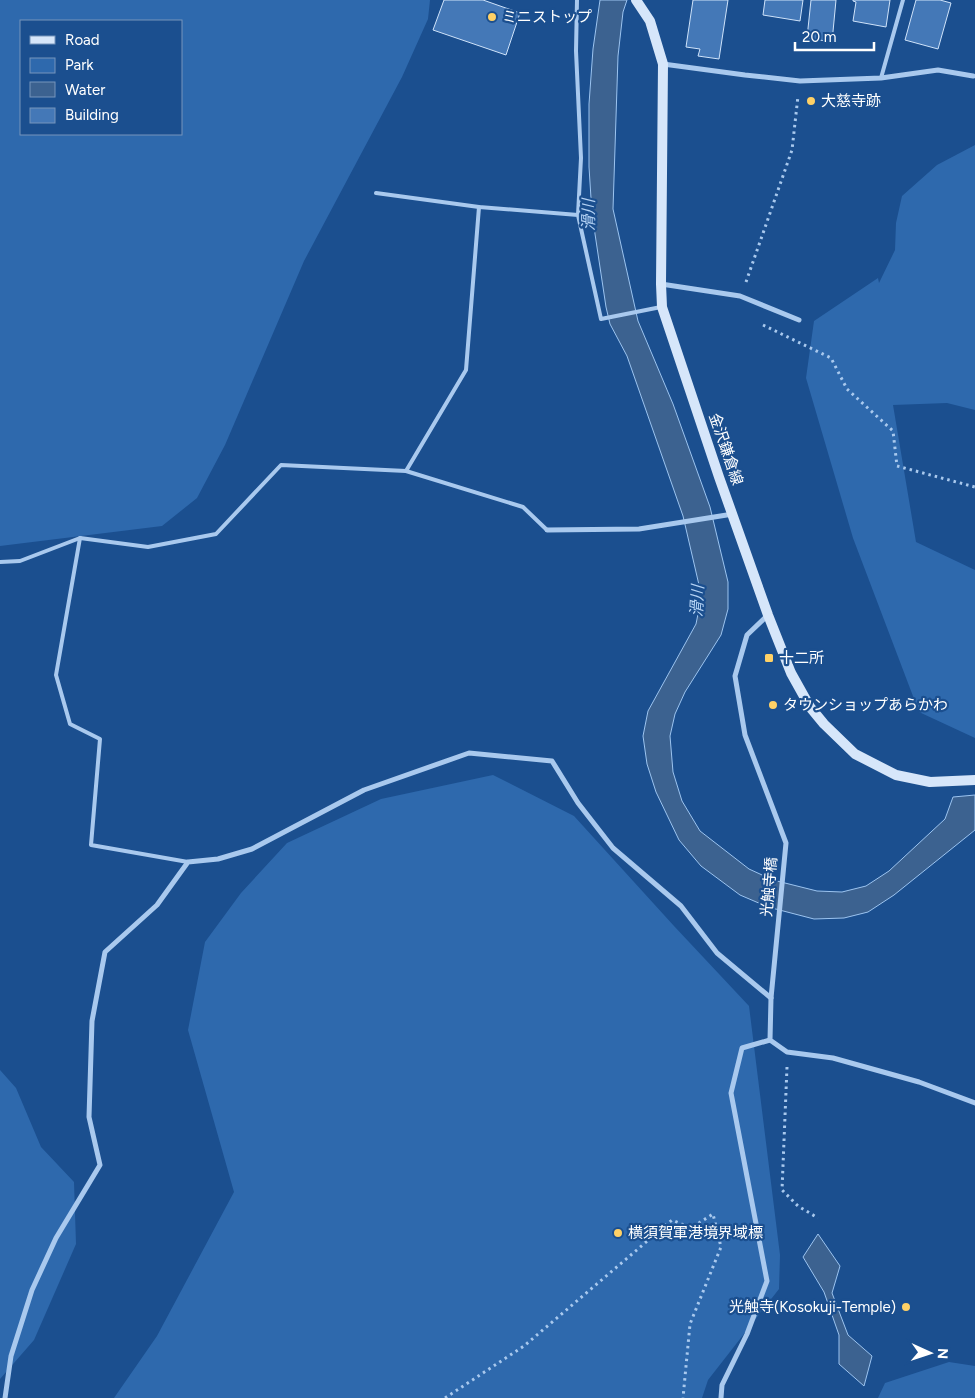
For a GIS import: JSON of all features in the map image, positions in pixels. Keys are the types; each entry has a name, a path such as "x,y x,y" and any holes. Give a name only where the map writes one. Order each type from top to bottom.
{"main road":[{"name":"金沢鎌倉線","path":"639,2 650,21 663,64 662,307 713,459 768,615 791,673 810,707 824,724 855,754 896,775 930,782 975,780"}],"street":[{"path":"663,64 800,81 881,78 938,70 972,76"},
{"path":"661,284 740,296 799,320"},
{"path":"547,530 639,529 733,514"},
{"name":"光触寺橋","path":"768,615 747,635 735,676 745,735 786,843 770,998 770,1040"},
{"path":"5,1398 11,1356 32,1290 56,1238 100,1165 90,1117 92,1021 106,952 157,905 188,862 218,859 252,849 364,790 469,753 552,761 578,803 613,848 681,906 717,953 770,998"},
{"path":"721,1398 722,1385 747,1334 767,1281 731,1093 742,1048 770,1040 787,1052 833,1058 919,1082 975,1103"}],"lane":[{"path":"577,0 576,51 581,158 578,215 601,319 662,307"},
{"path":"881,78 903,0"},
{"path":"376,194 479,207 578,215"},
{"path":"406,471 466,370 479,207"},
{"path":"0,562 20,561 80,538 148,547 216,534 281,465 406,471 523,506 547,530"},
{"path":"80,538 56,675 70,724 100,739 91,845 188,862"}],"path":[{"path":"740,296 792,150 800,81"},
{"path":"761,324 831,358 847,389 893,430 897,466 975,487"},
{"path":"787,1052 782,1190 798,1206 818,1218"},
{"path":"445,1398 524,1346 672,1220 691,1228 713,1214 721,1247 690,1324 683,1398"}],"green space":[{"path":"0,0 430,0 428,19 402,77 304,261 225,445 197,498 162,526 0,546"},
{"path":"975,145 975,410 947,403 893,405 916,542 975,570 975,738 919,712 853,538 806,378 814,321 878,278 879,283 895,250 896,223 902,196 937,165"},
{"path":"493,775 574,816 749,1006 780,1255 779,1289 708,1380 702,1398 114,1398 157,1336 234,1192 188,1030 205,942 241,893 287,843 381,799"},
{"path":"0,1070 16,1088 41,1147 74,1182 76,1244 34,1340 0,1379"},
{"path":"949,1362 975,1366 975,1398 878,1398 885,1383"}],"water":[{"path":"600,0 627,0 623,12 618,56 613,209 638,321 673,404 710,507 728,582 728,609 721,635 685,692 675,714 670,736 673,772 682,801 700,831 749,869 773,880 817,891 842,892 866,886 889,871 945,819 953,797 975,795 975,830 894,895 868,912 844,918 814,919 768,907 740,895 701,866 679,840 656,792 647,764 643,736 648,711 696,624 700,604 699,585 683,516 627,356 610,324 606,307 592,214 589,167 589,104 593,49"},
{"path":"818,1234 840,1266 832,1293 848,1335 872,1356 864,1386 839,1364 839,1335 824,1292 803,1257"}],"building":[{"path":"444,0 483,0 520,13 506,55 433,30"},
{"path":"693,0 728,0 719,59 698,56 700,49 686,47"},
{"path":"765,0 803,0 800,21 763,15"},
{"path":"811,0 836,0 832,42 807,38"},
{"path":"853,0 890,0 886,27 853,21 856,2"},
{"path":"916,0 940,0 951,3 938,49 905,40"}],"place":[{"name":"ミニストップ","path":"492,17"},
{"name":"大慈寺跡","path":"811,101"},
{"name":"十二所","path":"769,658"},
{"name":"タウンショップあらかわ","path":"773,705"},
{"name":"横須賀軍港境界域標","path":"618,1233"},
{"name":"光触寺(Kosokuji-Temple)","path":"906,1307"}],"water label":[{"name":"滑川","path":"588,215"},
{"name":"滑川","path":"697,601"}]}
